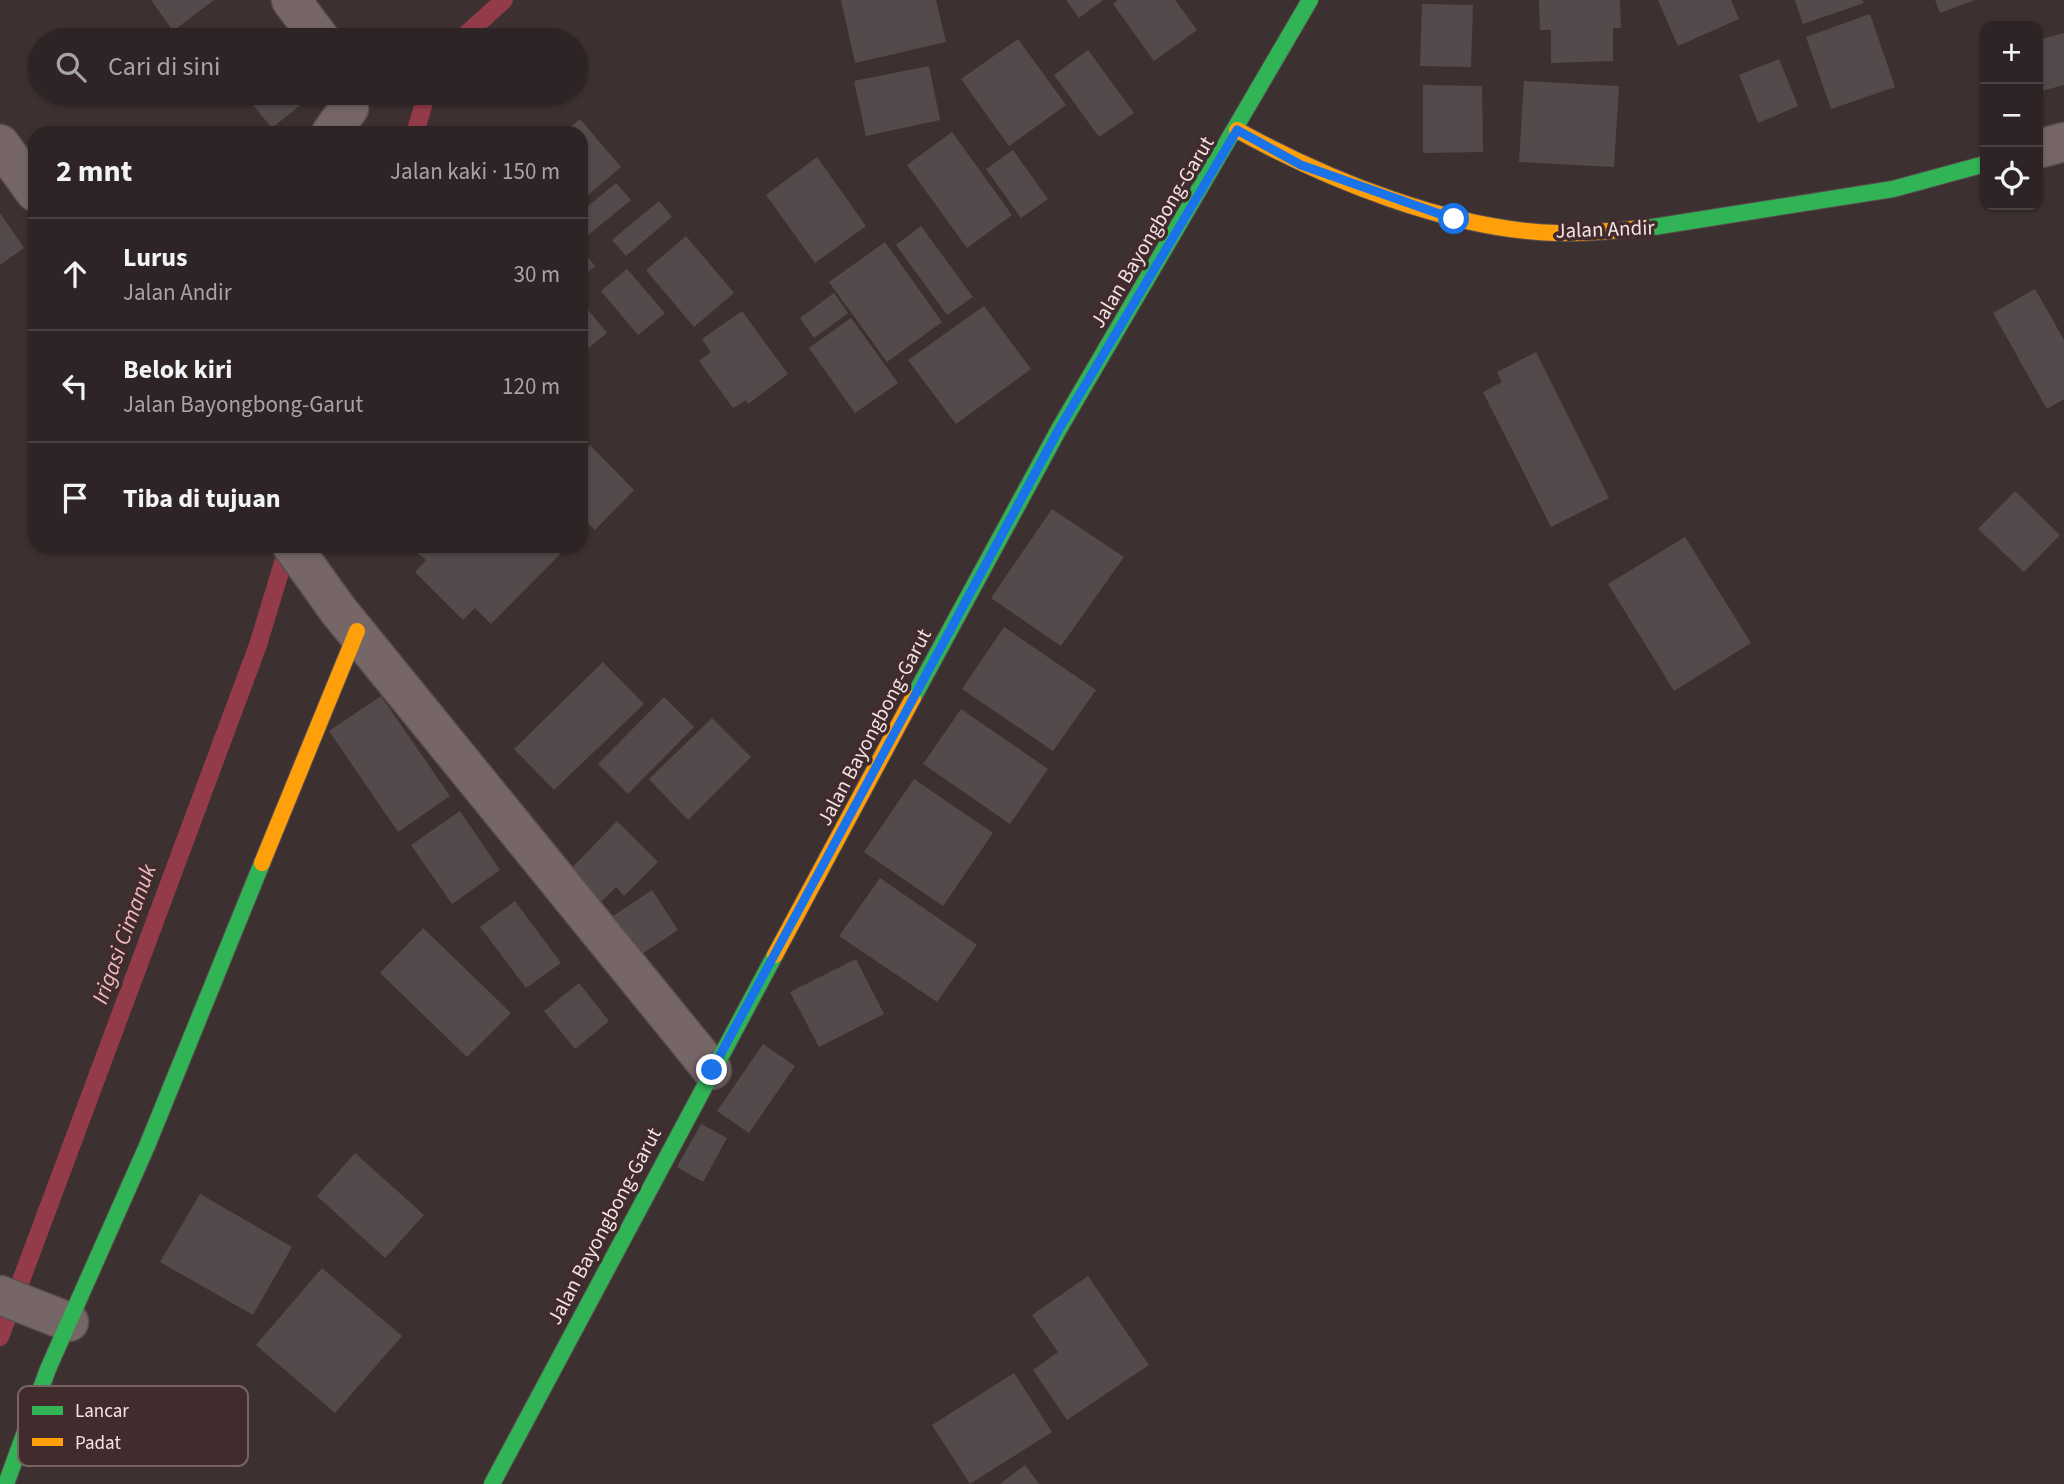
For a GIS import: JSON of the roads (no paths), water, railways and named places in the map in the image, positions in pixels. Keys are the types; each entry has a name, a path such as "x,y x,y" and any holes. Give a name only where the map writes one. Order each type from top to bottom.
{"street":[{"path":"291,0 312,28"},
{"name":"Jalan Bayongbong-Garut","path":"492,1484 512,1441 1059,429 1237,130 1310,0"},
{"path":"336,126 349,105"},
{"name":"Jalan Andir","path":"1237,130 1301,165 1454,219 1555,233 1668,226 1893,189 1980,165"},
{"path":"2043,148 2064,142"},
{"path":"0,144 28,182"},
{"path":"297,553 347,621 712,1070"},
{"path":"37,1386 59,1318 148,1146 347,621"},
{"path":"2,1296 59,1318"},
{"path":"6,1484 18,1446"}],"waterway":[{"name":"Irigasi Cimanuk","path":"473,28 504,0"},
{"name":"Irigasi Cimanuk","path":"417,126 423,105"},
{"name":"Irigasi Cimanuk","path":"0,1337 258,645 286,553"}]}
